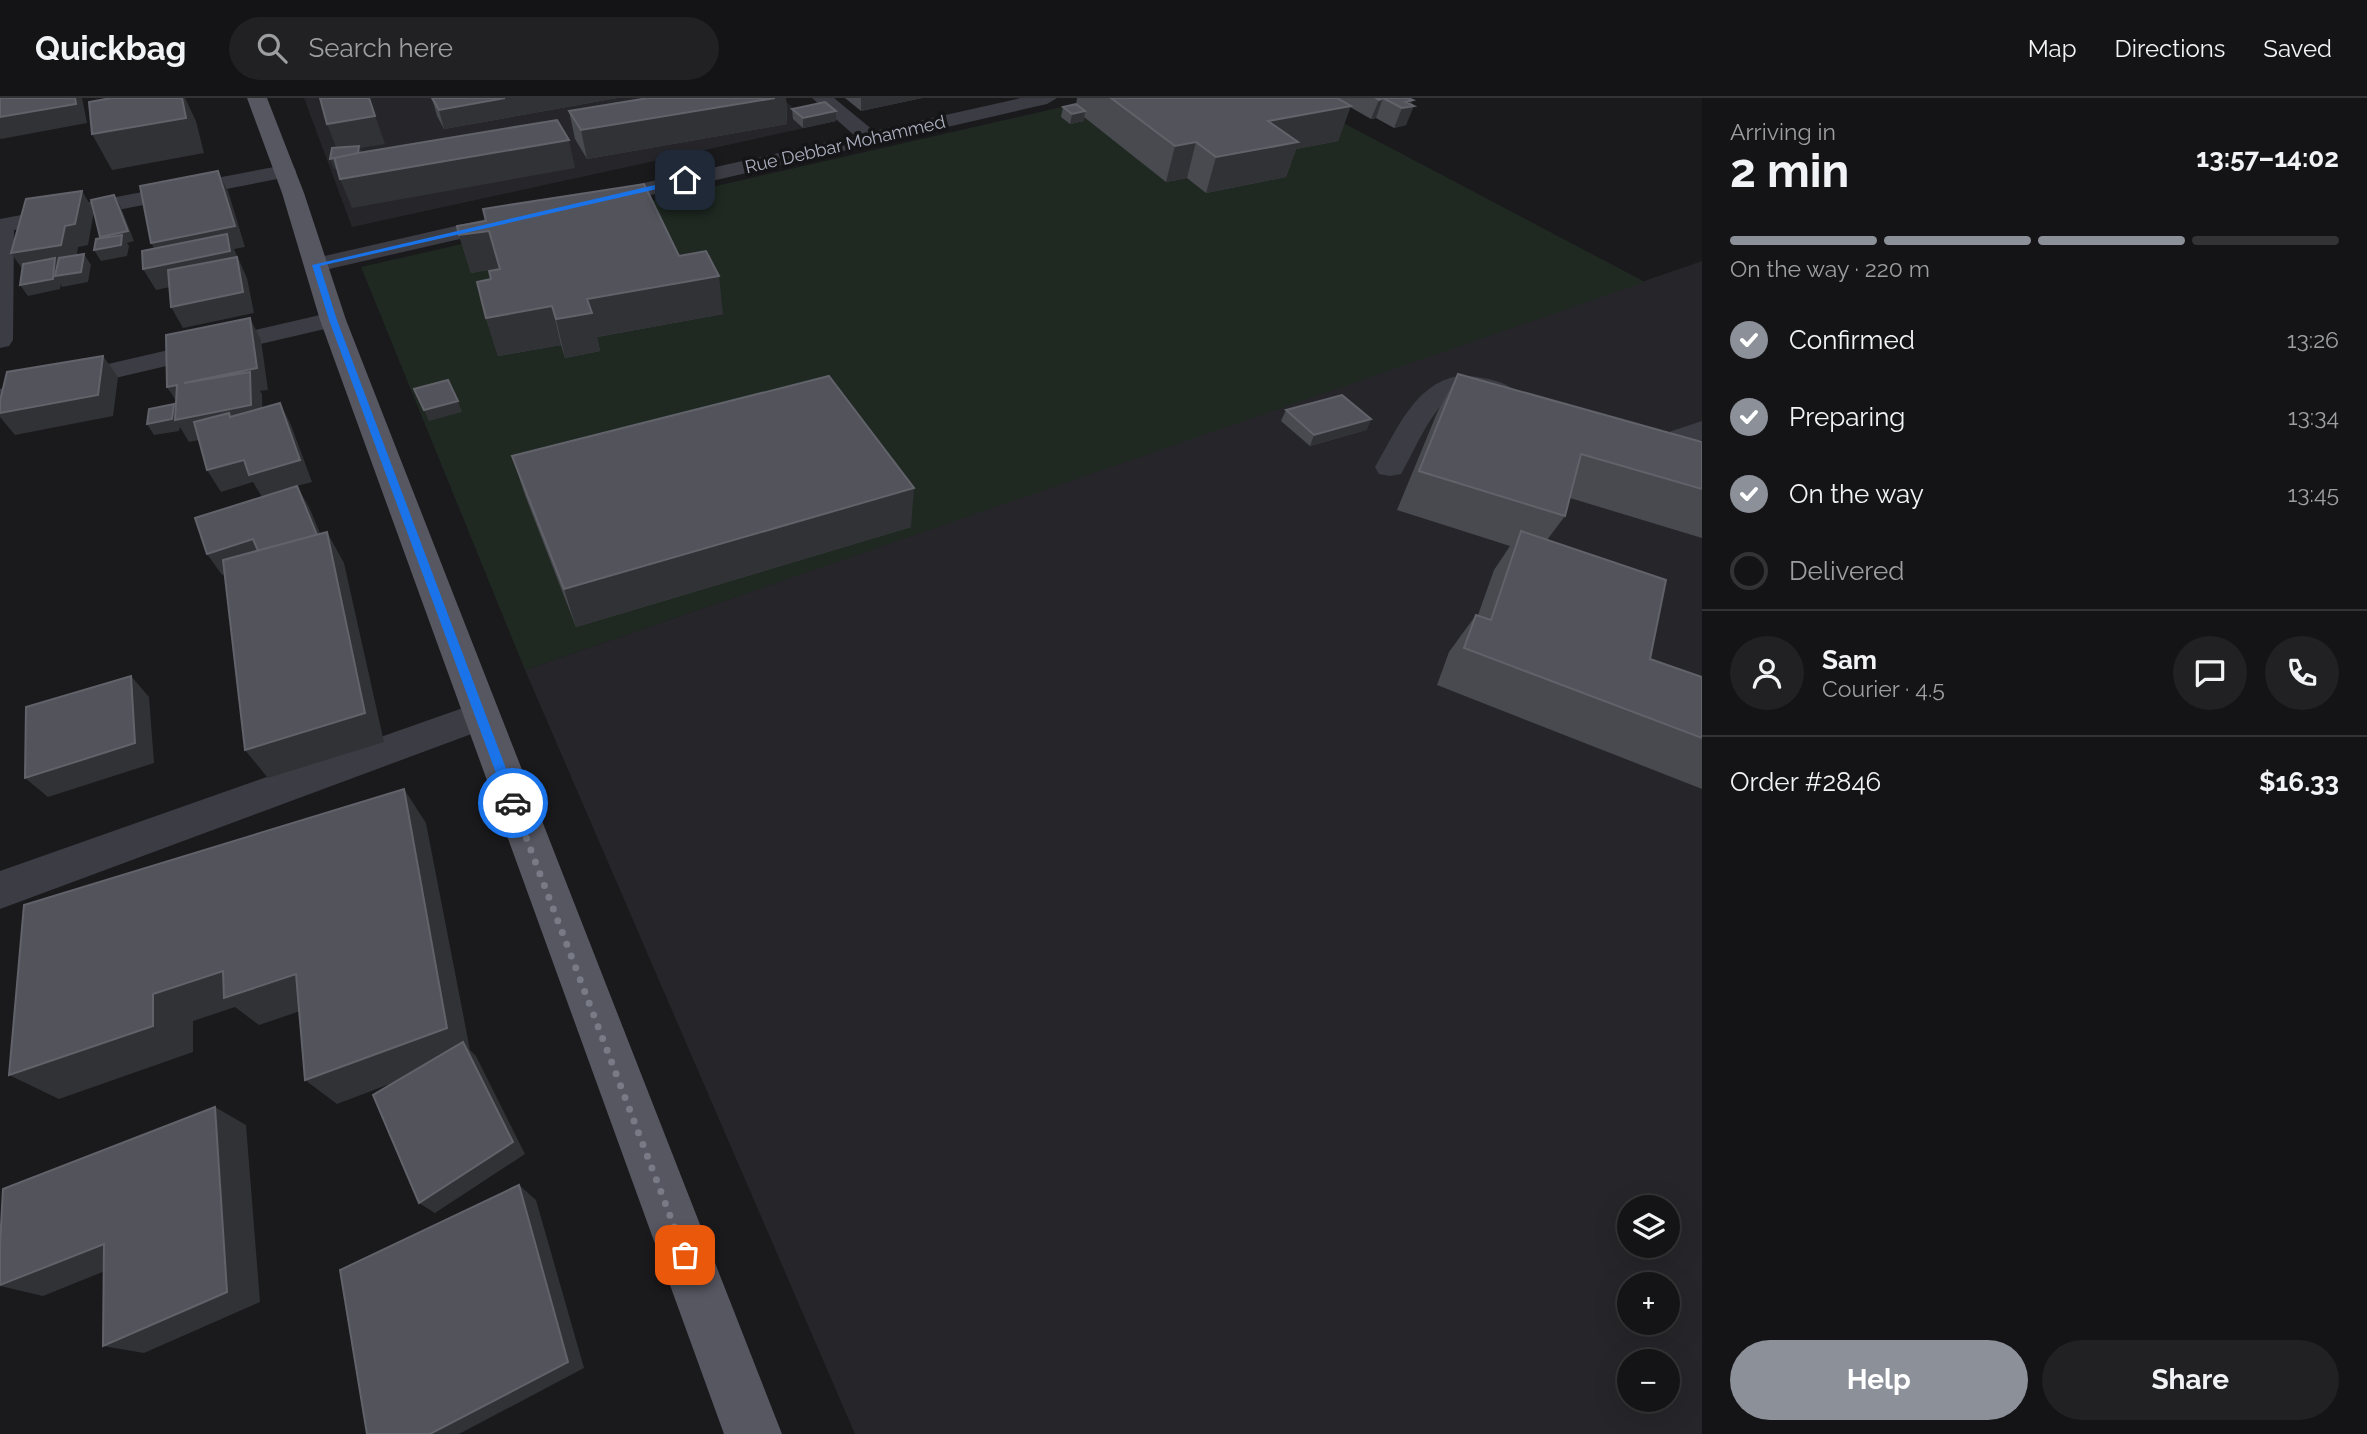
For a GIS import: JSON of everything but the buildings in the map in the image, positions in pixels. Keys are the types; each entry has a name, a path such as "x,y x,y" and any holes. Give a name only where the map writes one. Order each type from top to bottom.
{"main road":[{"path":"257,98 285,171 333,320 480,716 753,1434"}],"street":[{"path":"822,98 870,138"},
{"name":"Rue Debbar Mohammed","path":"573,206 1046,98"},
{"path":"0,340 1,226 285,171"},
{"path":"316,265 532,215"},
{"path":"0,397 333,320"},
{"path":"1391,467 1431,400 1452,385 1484,388 1536,404"},
{"path":"1608,429 1646,441 1665,443 1702,430"},
{"path":"0,890 480,716"}],"shaded area":[{"path":"304,98 782,98 814,126 352,227"},
{"path":"1101,98 1296,98 1645,282 525,670 361,267"},
{"path":"1702,261 1702,1434 855,1434 525,670"}],"way so far":[{"path":"513,803 685,1255"}],"route":[{"path":"513,803 333,320 316,265 685,180"}]}
